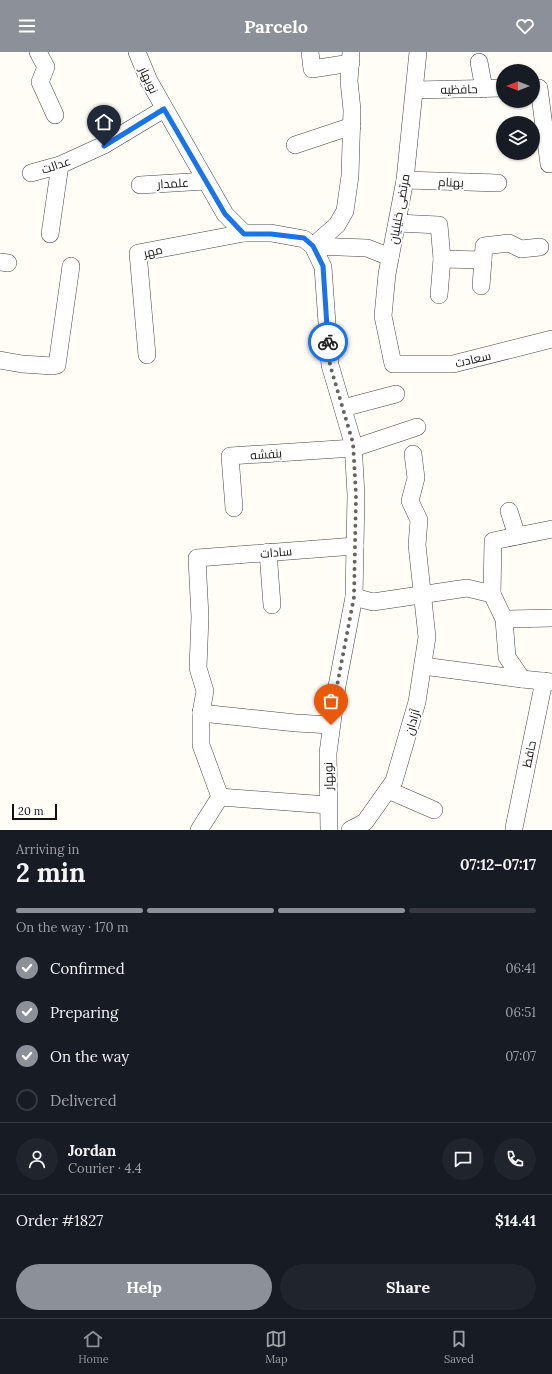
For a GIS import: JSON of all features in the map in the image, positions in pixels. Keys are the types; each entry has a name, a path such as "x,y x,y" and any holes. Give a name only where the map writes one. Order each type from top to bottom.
{"street":[{"path":"38,52 46,67 40,82 56,115"},
{"name":"نوبهار","path":"137,52 148,81 225,214 244,234"},
{"path":"310,52 312,69 351,57 349,81 352,110 350,176 345,211 337,226 313,246"},
{"name":"مرتضی خلیلیان","path":"393,364 383,316 387,274 405,180 418,52"},
{"path":"479,62 484,89"},
{"path":"541,87 549,164"},
{"name":"حافظیه","path":"414,90 496,88"},
{"name":"عدالت","path":"31,173 60,165 104,146 164,109"},
{"path":"295,145 352,126"},
{"path":"50,234 60,165"},
{"name":"بهنام","path":"405,180 498,183"},
{"name":"علمدار","path":"140,185 206,181"},
{"path":"397,223 439,226 442,259 439,294"},
{"path":"244,234 271,234 304,238 313,246 367,248 390,257"},
{"name":"مهر","path":"147,355 138,254 244,234"},
{"path":"481,286 484,246 509,243 522,249 540,247"},
{"name":"نوبهار","path":"313,246 323,266 330,365 353,443 356,495 354,597 337,686 328,753 329,830"},
{"path":"442,259 483,260"},
{"path":"0,360 22,364 45,366 57,365 71,266"},
{"name":"سعادت","path":"393,364 453,364 552,339"},
{"path":"343,408 396,394"},
{"path":"354,448 418,427"},
{"name":"بنفشه","path":"234,508 230,456 354,448"},
{"name":"آزادان","path":"350,830 365,822 394,781 418,702 427,637 418,545 419,520 410,501 416,478 413,454"},
{"path":"509,511 516,536"},
{"path":"522,679 507,657 504,620 492,594 493,541 552,529"},
{"name":"سادات","path":"200,713 204,691 198,668 200,617 197,558 355,546"},
{"path":"268,552 272,605"},
{"path":"354,597 373,602 468,588 492,594"},
{"path":"504,620 552,618"},
{"path":"423,666 548,682"},
{"name":"حافظ","path":"514,828 548,682"},
{"path":"220,797 201,745 200,713 296,723 331,725"},
{"path":"388,790 434,810"},
{"path":"220,797 328,804"},
{"path":"199,830 220,797"}],"way so far":[{"path":"328,342 330,365 353,443 356,495 354,597 331,725"}],"route":[{"path":"104,146 164,109 225,214 244,234 271,234 304,238 313,246 323,266 328,342"}]}
